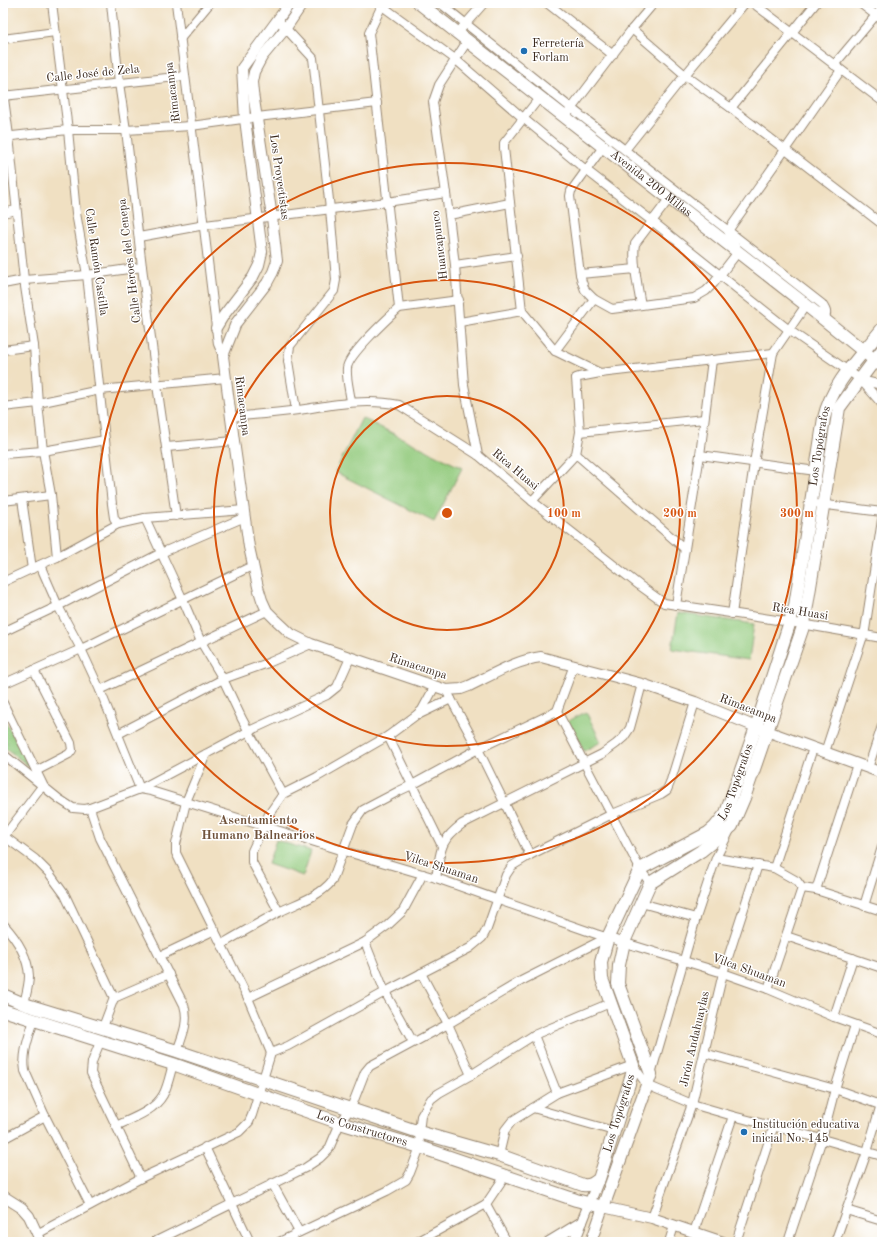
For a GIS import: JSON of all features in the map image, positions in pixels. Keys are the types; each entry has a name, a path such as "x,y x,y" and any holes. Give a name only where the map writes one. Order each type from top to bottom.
{"main road":[{"name":"Avenida 200 Millas","path":"419,3 464,33 540,97 568,112 603,147 878,363"},
{"name":"Los Topógrafos","path":"599,1179 632,1074 633,1066 602,979 601,962 608,937 640,870 708,833 726,813 756,727 795,606 827,404 831,395 847,372 882,329"},
{"name":"Los Topógrafos","path":"603,1206 649,1079 618,984 619,965 624,942 650,883 701,851 732,826 744,798 768,731 804,624 839,408 860,379 878,363 882,350"},
{"name":"Los Constructores","path":"3,995 24,1004 103,1027 177,1051 351,1108 418,1132 499,1155 583,1185 588,1186 594,1184 599,1179"},
{"name":"Los Constructores","path":"3,1010 173,1064 340,1123 603,1206"}],"street":[{"name":"Calle Ramón Castilla","path":"52,3 68,130 76,213 88,275 112,504 114,518 118,524"},
{"name":"Calle Héroes del Cenepa","path":"111,3 119,83 142,267 176,516"},
{"name":"Rimacampa","path":"176,3 190,126 205,225 218,344 223,356 244,513 258,587 262,600 268,611 291,634 311,644 435,686 449,694 506,668 533,658 541,657 642,684 695,702 756,727 882,773"},
{"path":"180,40 210,3"},
{"path":"216,328 253,277 259,265 262,252 245,119 242,68 290,3"},
{"name":"Los Proyectistas","path":"223,356 236,323 267,283 277,261 252,82 254,72 262,57 286,28 303,3"},
{"path":"440,3 464,33 568,112 625,150 822,304 827,315 824,320"},
{"name":"Huancapunco","path":"478,455 464,385 459,300 433,102 439,85 455,59 464,33 484,3"},
{"path":"547,3 613,55"},
{"path":"625,150 745,3"},
{"path":"753,3 882,101"},
{"path":"732,108 816,3"},
{"path":"860,3 879,18"},
{"path":"399,308 369,33 381,4 455,59 522,118 586,170 652,220 789,330 847,372 860,379 882,385"},
{"path":"568,112 653,4"},
{"path":"728,231 786,149 838,68 879,18 882,8"},
{"path":"278,20 313,58 320,110 336,280 334,291 290,346 288,361 296,410"},
{"path":"632,29 685,75 732,108 882,224"},
{"path":"3,40 55,32"},
{"name":"Calle José de Zela","path":"3,96 185,76"},
{"path":"3,91 6,137 34,346 43,451 51,495 57,557"},
{"path":"540,97 522,118 504,143 522,311 555,351 600,373"},
{"path":"6,137 68,130 126,130 190,126 377,103"},
{"path":"603,147 571,191 570,196 580,274 585,290 594,299 612,309 694,298 706,291 721,275 738,252 728,231"},
{"path":"139,237 205,225 272,218 446,193"},
{"path":"640,305 634,248 635,244 669,199"},
{"path":"449,215 510,203"},
{"path":"3,213 16,210"},
{"path":"455,265 517,256"},
{"path":"3,284 24,280 88,275 142,267"},
{"path":"580,274 636,269"},
{"path":"555,351 594,299"},
{"path":"351,402 347,367 356,352 399,308 459,300"},
{"path":"732,614 754,463 773,353 806,305"},
{"path":"460,322 522,311"},
{"path":"3,350 34,346"},
{"path":"532,500 576,454 580,432 576,378 579,376 773,353"},
{"path":"676,605 700,455 712,360"},
{"path":"3,407 38,403 100,390 226,378"},
{"path":"860,379 882,404"},
{"name":"Rica Huasi","path":"230,417 351,402 384,402 399,405 478,455 532,500 664,603 804,624 882,638"},
{"path":"580,432 704,419"},
{"path":"3,454 43,451 105,440"},
{"path":"166,447 234,441"},
{"path":"576,454 685,549"},
{"path":"700,455 816,471"},
{"path":"3,501 51,495"},
{"path":"22,499 32,569"},
{"path":"811,503 882,512"},
{"path":"3,582 57,557 118,524 145,518 244,513"},
{"path":"3,632 244,513"},
{"path":"145,518 201,642 223,680 242,719 250,731 283,794"},
{"path":"825,752 863,635 878,573 882,520"},
{"path":"40,565 58,606 81,648 100,690 140,788"},
{"path":"3,684 183,600 254,565"},
{"path":"100,690 268,611"},
{"path":"118,734 223,680 268,663 311,644"},
{"path":"3,754 73,808 90,808 140,788 250,731 332,692 337,687 350,658"},
{"path":"222,944 279,912 310,898 327,887 332,881 353,824 363,810 478,749 558,711 574,666"},
{"path":"34,670 71,743 72,750 69,754 36,771"},
{"path":"436,878 442,846 445,839 452,831 462,824 602,754 624,737 630,728 642,684"},
{"path":"416,716 422,710 435,686"},
{"path":"279,912 252,862 252,851 269,814 283,794 317,777 388,736 449,694 530,855"},
{"path":"271,1052 288,1046 385,992 470,948 482,938 487,929 506,875 512,866 530,855 610,815 661,794 667,790 695,702"},
{"path":"3,703 43,785"},
{"path":"558,711 585,762 610,815 640,870 650,883"},
{"path":"868,768 882,726"},
{"path":"388,736 442,846"},
{"path":"774,868 813,748"},
{"path":"3,1196 22,1208 33,1223 39,1238 90,1205 141,1178 206,1147 232,1137 245,1127 252,1115 271,1052 248,998 176,853 176,844 186,802 206,754"},
{"path":"816,890 857,764"},
{"path":"43,785 4,838 35,859 49,873 65,895 114,998"},
{"name":"Vilca Shuaman","path":"140,788 436,878 608,937 723,973 834,1017 882,1034"},
{"path":"90,808 100,838 184,1005 186,1014 185,1030 177,1051"},
{"path":"649,1079 696,918 716,858 732,826"},
{"path":"864,906 882,848"},
{"path":"716,858 774,868 797,881 802,888 816,890 882,911"},
{"name":"Jirón Andahuaylas","path":"652,1218 692,1104 723,973 758,865"},
{"path":"248,998 365,942 404,911 423,874"},
{"path":"768,990 802,888"},
{"path":"641,903 696,918"},
{"path":"3,924 18,942 27,962 29,976 24,1004"},
{"path":"160,956 215,930"},
{"path":"786,936 882,968"},
{"path":"154,1242 314,1163 325,1154 332,1143 340,1123 351,1108 365,1072 370,1066 448,1024 521,981 608,937"},
{"path":"365,942 385,992 413,1042"},
{"path":"834,1017 853,958"},
{"path":"421,973 448,1024 471,1075"},
{"path":"103,1027 114,998 168,974"},
{"path":"279,1242 387,1191 406,1180 420,1147 418,1132 421,1116 432,1099 439,1093 471,1075 534,1035 610,1003"},
{"path":"34,1020 25,1048 24,1063 27,1079 90,1205"},
{"path":"788,1242 822,1139 855,1025"},
{"path":"534,1035 557,1093"},
{"path":"100,1042 92,1062 91,1073 141,1178"},
{"path":"704,1053 881,1102 867,1152 834,1242"},
{"path":"116,1126 144,1112 158,1102 164,1094 173,1064"},
{"path":"499,1155 505,1130 512,1121 557,1093 633,1066 649,1079 692,1104 733,1116 774,1125 882,1156"},
{"path":"533,1108 614,1131"},
{"path":"3,1139 45,1116"},
{"path":"694,1232 733,1116"},
{"path":"736,1242 774,1125"},
{"path":"206,1147 250,1242"},
{"path":"417,1242 486,1204 505,1176"},
{"path":"574,1242 599,1179"},
{"path":"272,1183 299,1232"},
{"path":"486,1204 507,1242"},
{"path":"591,1242 603,1206"},
{"name":"Los Constructores","path":"603,1206 652,1218 723,1242"},
{"path":"846,1210 882,1221"},
{"path":"549,1242 582,1222"},
{"path":"669,1242 674,1226"}],"green space":[{"path":"362,418 462,468 434,522 335,472"},
{"path":"678,613 754,624 749,660 672,649"},
{"path":"586,712 601,742 584,751 568,721"},
{"path":"3,717 31,768 3,746"},
{"path":"276,840 311,851 303,876 268,864"}],"place":[{"name":"Ferretería Forlam","path":"524,51"},
{"name":"Institución educativa inicial No. 145","path":"744,1132"}],"district":[{"name":"Asentamiento Humano Balnearios","path":"258,828"}]}
